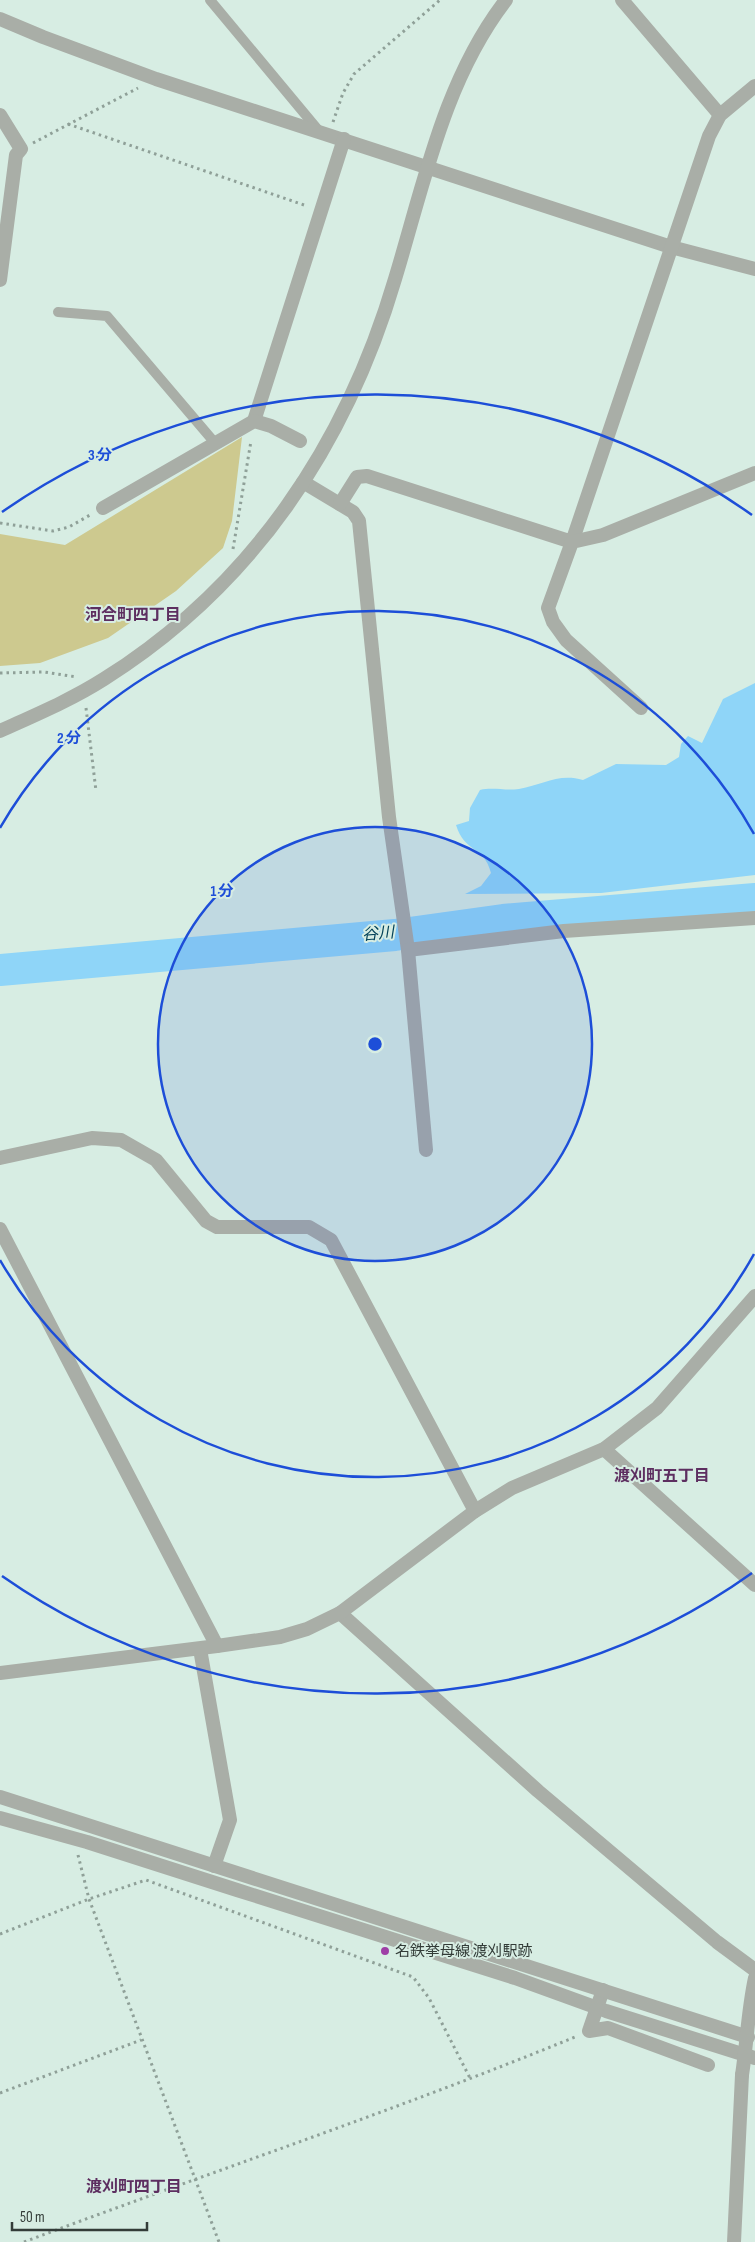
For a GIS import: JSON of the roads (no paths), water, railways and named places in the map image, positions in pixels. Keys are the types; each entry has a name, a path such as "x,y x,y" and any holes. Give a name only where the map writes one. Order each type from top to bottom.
{"street":[{"path":"0,731 83,684 141,655 220,588 269,533 303,482 350,397 373,345 395,282 443,117 467,64 494,15 506,0"},
{"path":"622,0 720,115"},
{"path":"0,19 43,37 156,78 671,247 755,269"},
{"path":"641,708 566,640 553,622 548,608 709,136 720,115 755,86"},
{"path":"0,115 21,149 16,155 0,280"},
{"path":"103,508 254,421 344,139"},
{"path":"254,421 271,426 300,441"},
{"path":"340,504 357,477 367,476 572,542 603,534 755,472"},
{"path":"303,482 353,512 358,521 389,817 408,947 426,1150"},
{"path":"408,947 564,931 755,918"},
{"path":"0,1158 92,1138 121,1140 156,1160 206,1221 217,1227 309,1227 330,1240 475,1511"},
{"path":"0,1229 217,1646"},
{"path":"0,1672 200,1649 280,1636 307,1629 340,1612 475,1511 512,1488 604,1450 657,1408 755,1296"},
{"path":"604,1450 755,1585"},
{"path":"340,1612 538,1791 717,1942 755,1970"},
{"path":"200,1649 230,1820 214,1866"},
{"path":"0,1797 752,2038"},
{"path":"0,1818 74,1838 514,1978 597,2008 750,2057"},
{"path":"734,2242 742,2075 750,2057 752,2038 747,2011 755,1978"},
{"path":"603,1990 590,2031 608,2028 708,2065"}],"lane":[{"path":"210,0 324,133"},
{"path":"58,312 107,316 215,443"}],"water":[{"path":"755,683 755,875 601,893 465,894 481,886 491,873 484,858 464,841 456,825 469,821 470,808 480,790 519,789 566,778 583,780 616,764 666,765 679,757 681,744 688,736 702,743 723,699"}],"waterway":[{"name":"谷川","path":"0,970 395,935 503,920 755,899"}],"place":[{"name":"名鉄挙母線 渡刈駅跡","path":"385,1951"}],"district":[{"name":"河合町四丁目","path":"133,615"},
{"name":"渡刈町五丁目","path":"662,1476"},
{"name":"渡刈町四丁目","path":"134,2187"}]}
